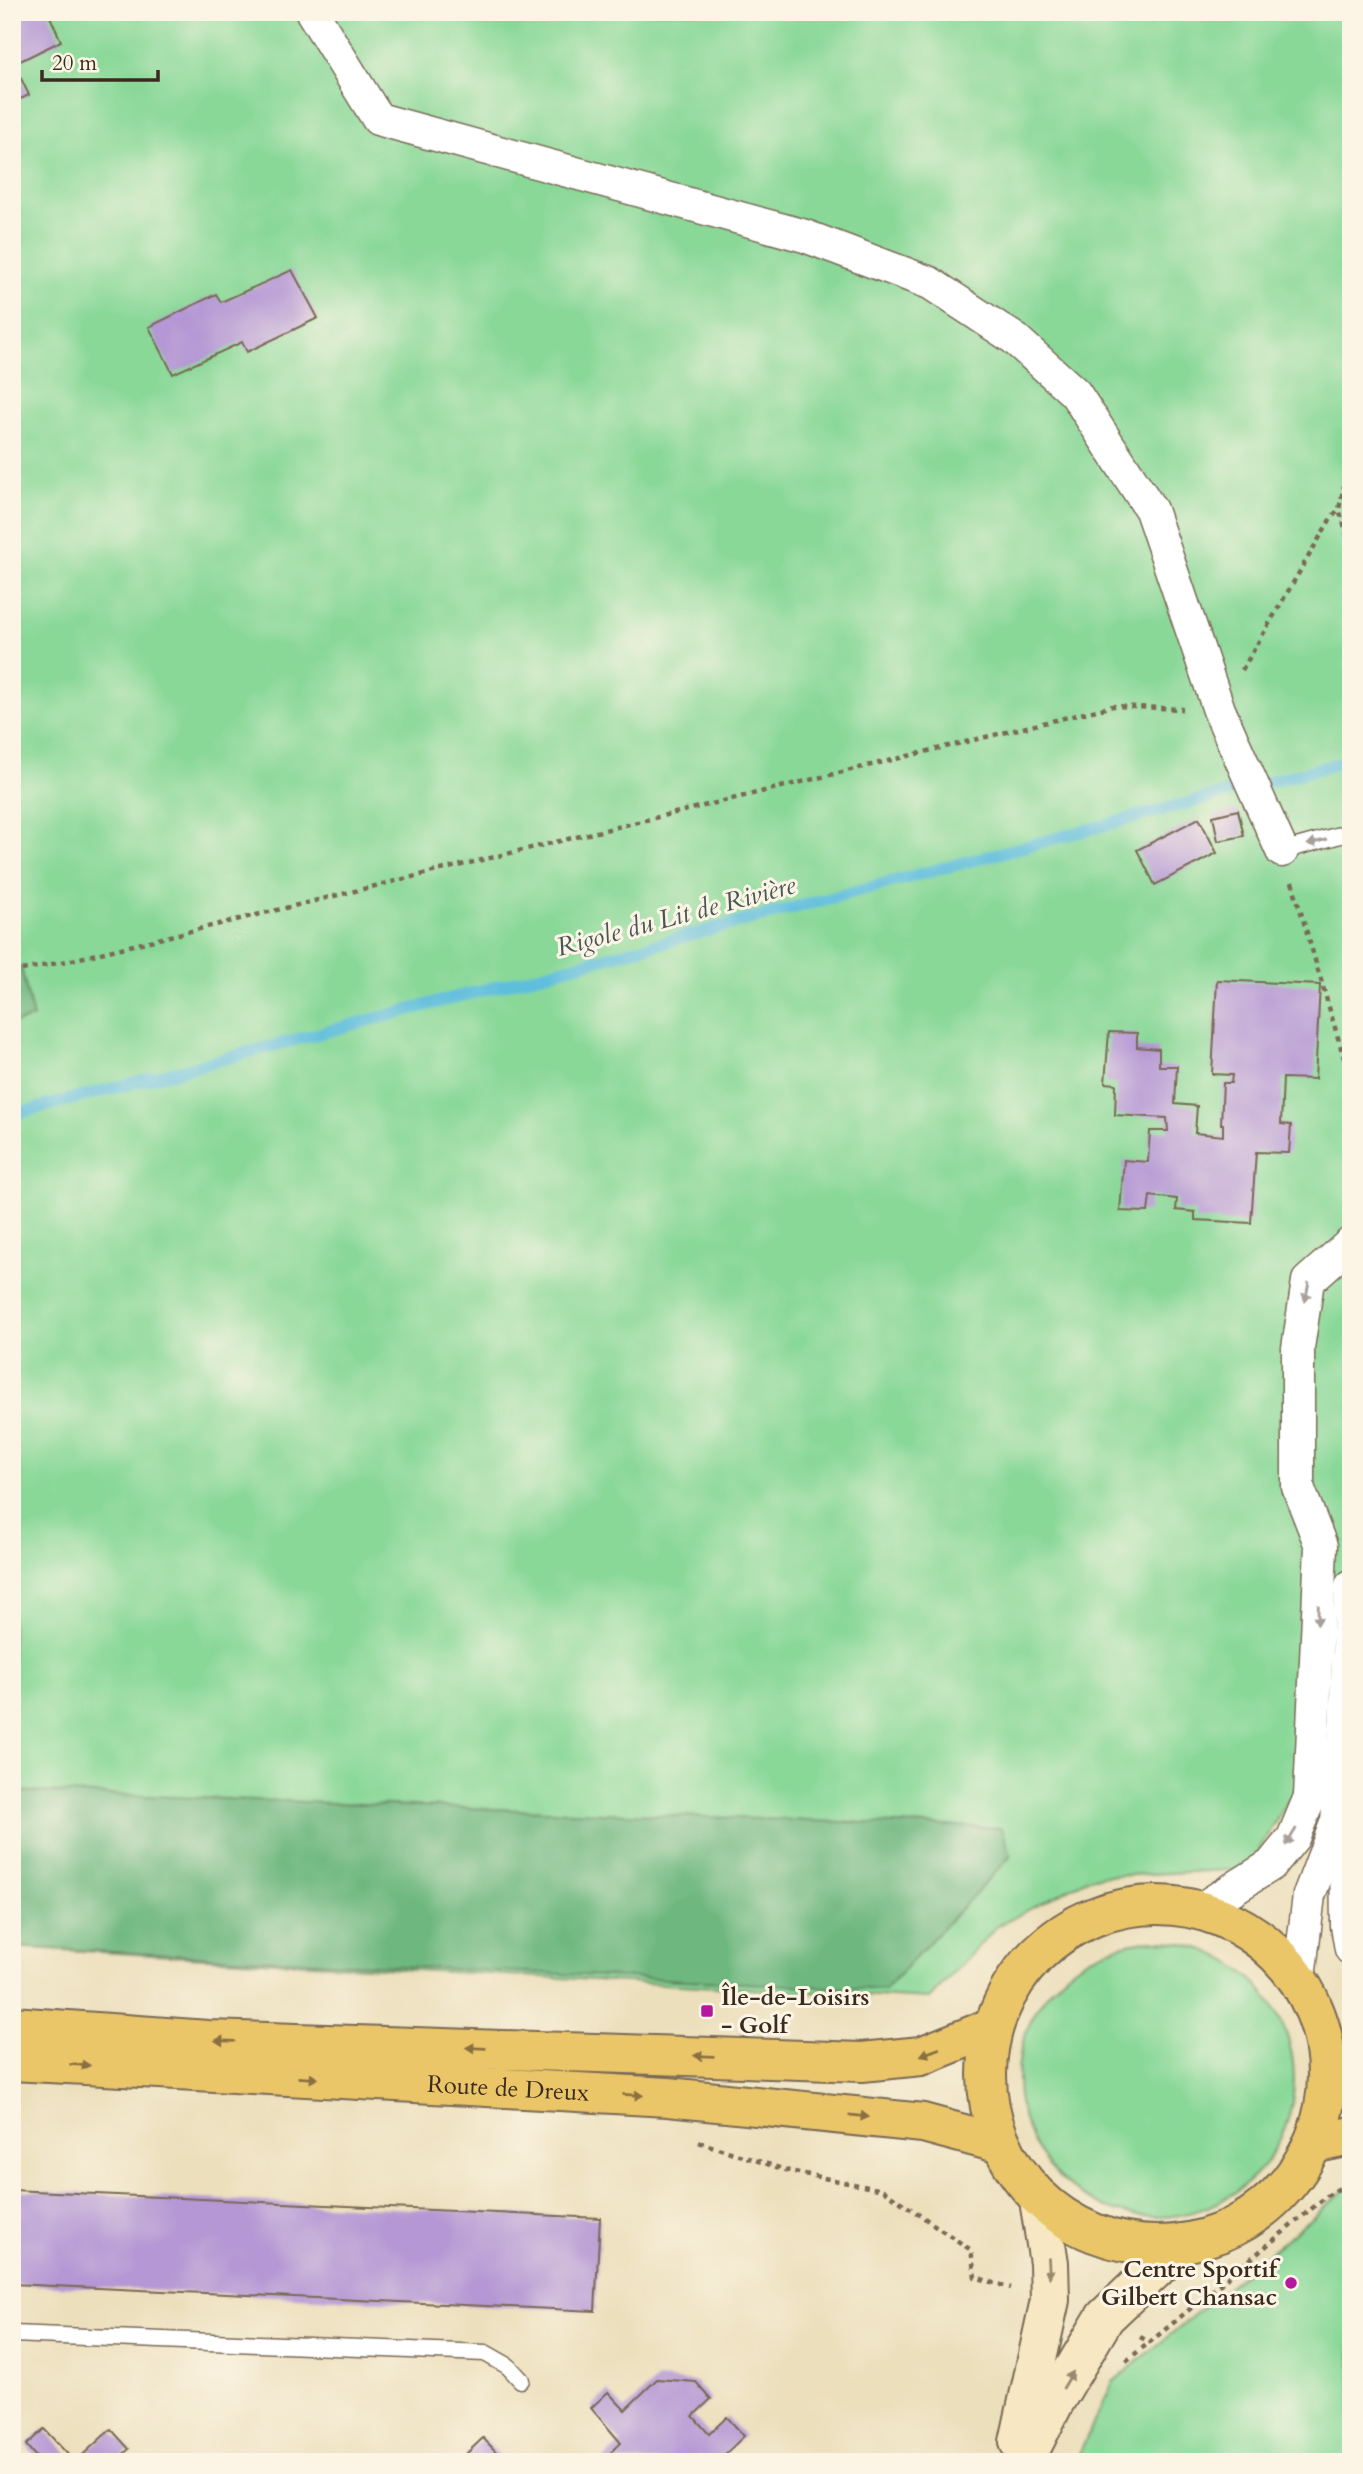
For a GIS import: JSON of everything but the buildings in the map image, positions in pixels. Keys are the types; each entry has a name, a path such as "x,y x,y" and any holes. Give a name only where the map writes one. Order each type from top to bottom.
{"main road":[{"path":"1178,1906 1199,1910 1238,1925 1271,1948 1299,1978 1336,2033 1328,2069 1324,2111 1313,2144 1278,2195 1234,2227 1183,2243 1135,2244 1089,2231 1039,2200 1017,2175 1001,2144 989,2106 986,2066 993,2026 1013,1983 1044,1947 1084,1921 1130,1907 1178,1906"},
{"name":"Route de Dreux","path":"12,2026 208,2040 862,2062 921,2056 993,2026"},
{"name":"Route de Dreux","path":"12,2061 668,2097 923,2123 1001,2144"},
{"path":"1313,2144 1351,2136"},
{"path":"1014,2462 1050,2300 1049,2263 1039,2200"},
{"path":"1024,2462 1055,2401 1105,2317 1183,2243"}],"street":[{"path":"312,12 378,120 805,236 930,284 1015,339 1075,393 1151,510 1219,710 1282,851"},
{"path":"1199,1910 1271,1865 1293,1838 1310,1797 1321,1546 1298,1487 1298,1348 1308,1281 1351,1243"},
{"path":"1299,1978 1309,1895 1337,1821 1345,1729 1351,1586"},
{"path":"1337,1821 1346,1852 1347,1926 1351,1949"}],"lane":[{"path":"1282,851 1351,832"},
{"path":"12,2334 485,2353 509,2365 521,2380"}],"path":[{"path":"12,972 1113,706 1219,710 1331,518 1339,509 1351,454"},
{"path":"1339,509 1351,548"},
{"path":"1282,851 1351,1082"},
{"path":"1105,2317 1150,2342 1327,2196 1351,2181"}],"green space":[{"path":"12,12 1351,12 1351,1792 1300,1780 1248,1869 1091,1877 996,1927 929,1999 12,1947"},
{"path":"12,967 21,967 33,1018 12,1024"},
{"path":"12,1791 1002,1828 1011,1856 884,1990 12,1947"},
{"path":"1142,1941 1170,1941 1196,1946 1221,1957 1244,1972 1263,1991 1278,2014 1289,2039 1294,2079 1292,2106 1284,2132 1271,2156 1254,2177 1233,2194 1196,2212 1170,2217 1142,2217 1116,2212 1091,2201 1068,2186 1049,2167 1034,2144 1023,2119 1018,2093 1018,2065 1023,2039 1034,2014 1049,1991 1068,1972 1091,1957 1116,1946"},
{"name":"Centre Sportif Gilbert Chansac","path":"1351,2185 1351,2462 1075,2462 1113,2382"}],"waterway":[{"name":"Rigole du Lit de Rivière","path":"12,1115 1351,760"}],"place":[{"name":"Île-de-Loisirs - Golf","path":"707,2011"},
{"name":"Centre Sportif Gilbert Chansac","path":"1291,2283"}]}
